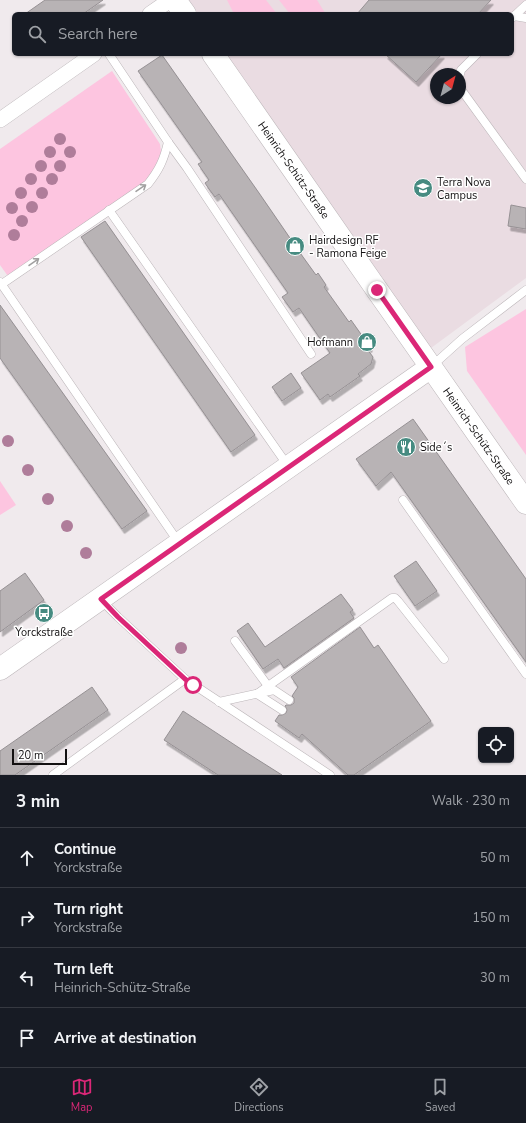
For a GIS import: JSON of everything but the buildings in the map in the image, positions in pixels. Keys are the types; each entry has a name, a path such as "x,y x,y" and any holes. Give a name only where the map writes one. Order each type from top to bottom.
{"main road":[{"path":"175,0 184,12"},
{"name":"Heinrich-Schütz-Straße","path":"214,56 526,503"},
{"path":"0,669 431,367"}],"street":[{"path":"153,12 170,0"},
{"path":"0,120 91,56"}],"lane":[{"path":"514,16 526,5"},
{"path":"514,17 526,18"},
{"path":"110,56 192,175 311,354"},
{"path":"463,68 475,56"},
{"path":"466,96 526,179"},
{"path":"168,142 165,157 158,172 148,184 1,283 180,544"},
{"path":"109,210 289,466"},
{"path":"431,367 462,339 526,290"},
{"path":"403,500 526,674"},
{"path":"257,694 392,598 398,601 444,659"},
{"path":"101,599 118,617 185,679 330,775"},
{"path":"235,641 268,686"},
{"path":"53,775 185,679"},
{"path":"219,702 274,690 289,700"},
{"path":"257,694 282,710"}],"shaded area":[{"name":"Terra Nova Campus","path":"188,0 526,0 526,278 431,348 227,56 514,56 514,12 197,12"},
{"path":"227,0 266,0 275,12 233,12"},
{"path":"279,0 317,0 324,12 288,12"},
{"path":"112,71 160,144 162,159 149,181 10,279 0,265 0,149"},
{"path":"526,309 526,455 467,371 465,347"},
{"path":"0,481 16,505 0,515"}],"place":[{"name":"Terra Nova Campus","path":"423,188"},
{"name":"Hairdesign RF - Ramona Feige","path":"295,246"},
{"name":"Hofmann","path":"367,342"},
{"name":"Side´s","path":"406,447"},
{"name":"Yorckstraße","path":"44,613"}],"route":[{"path":"193,685 118,617 101,599 431,367 377,290"}]}
